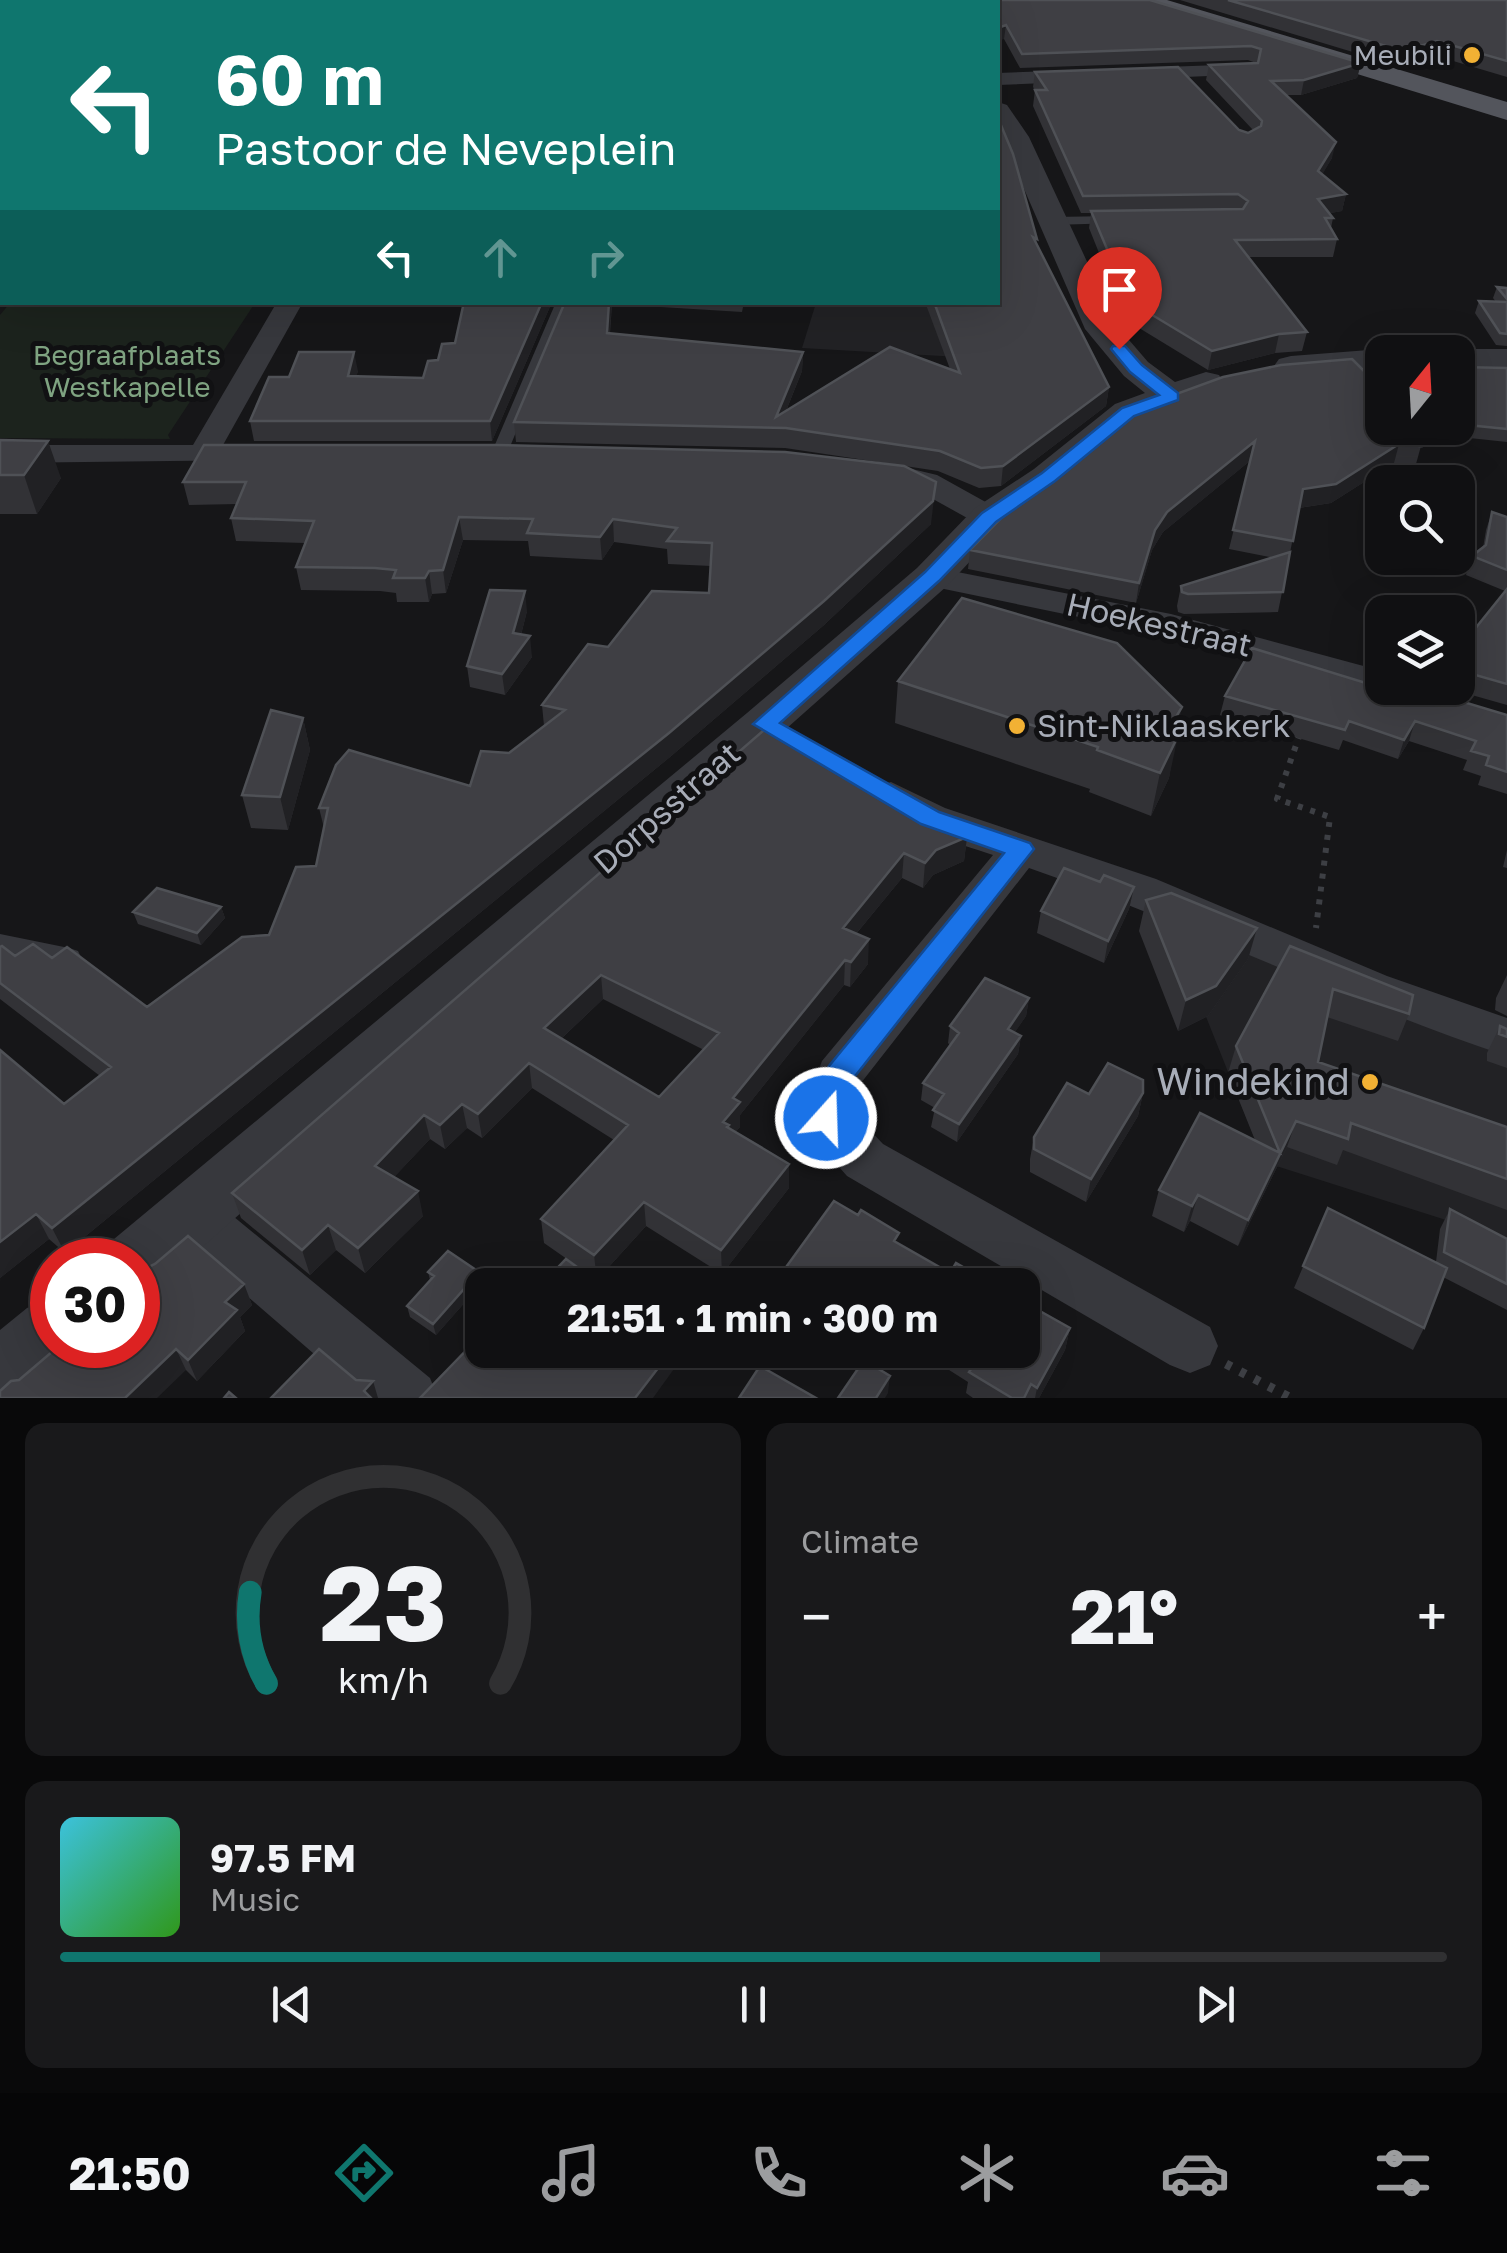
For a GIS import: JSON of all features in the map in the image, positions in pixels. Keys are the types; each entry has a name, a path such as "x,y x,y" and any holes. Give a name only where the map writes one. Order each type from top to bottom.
{"main road":[{"path":"1141,0 1507,111"},
{"path":"1180,0 1507,97"}],"street":[{"path":"1000,80 1248,70"},
{"path":"1182,72 1208,99"},
{"path":"1000,113 1016,137 1102,329 1136,368 1172,396"},
{"path":"202,454 288,305"},
{"path":"1475,359 1507,360"},
{"name":"Dorpsstraat","path":"160,1242 781,734 989,518 1048,477 1128,412 1248,374 1313,362 1365,360"},
{"path":"0,454 282,454"},
{"path":"460,454 538,455"},
{"path":"852,469 912,477 989,518"},
{"name":"Hoekestraat","path":"932,576 1171,625 1365,678"},
{"path":"864,781 930,818 1141,890 1215,925 1507,1038"},
{"path":"1021,849 839,1075 826,1118 865,1160 1190,1346"},
{"path":"192,1215 409,1398"},
{"path":"0,1376 30,1351"}],"lane":[{"path":"1054,224 1125,224"},
{"path":"499,454 562,305"},
{"path":"0,943 69,957"}],"path":[{"path":"1312,964 1330,817 1276,799 1330,668"},
{"path":"1190,1346 1291,1398"}],"shaded area":[{"path":"815,305 999,305 1012,360 802,348"},
{"name":"Windekind","path":"1169,924 1507,1048 1507,1250 1446,1220 1264,1162"}],"green space":[{"name":"Begraafplaats Westkapelle","path":"8,305 254,305 168,435 170,439 0,438 0,315"}],"building":[{"path":"1000,0 1150,0 1361,63 1304,80 1271,81 1336,142 1318,171 1346,194 1318,199 1333,218 1325,218 1337,239 1235,240 1307,332 1279,334 1212,351 1129,301 1091,211 1243,209 1248,201 1238,194 1083,196 1035,90 1047,90 1035,72 1178,67 1239,130 1248,133 1261,126 1262,121 1209,65 1258,63 1261,49 1251,46 1022,54 1006,25 1000,27"},
{"path":"1228,0 1507,0 1507,61 1437,41 1403,51"},
{"path":"1000,123 1037,239 1033,237 1109,387 1003,466 981,468 940,451 786,428 514,422 564,305 609,305 607,333 803,352 776,417 890,347 960,373 935,305 1000,305"},
{"path":"1479,301 1507,302 1507,334 1500,333"},
{"path":"463,305 541,305 490,421 250,421 269,377 289,377 299,352 354,352 348,376 423,378 428,361 438,360 442,344 455,343"},
{"path":"1352,359 1365,372 1365,445 1397,445 1336,484 1303,489 1293,541 1233,530 1255,441 1167,512 1155,530 1139,583 970,550 1014,505 1067,469 1146,405 1223,377 1281,365"},
{"path":"1475,367 1507,368 1507,429 1475,426"},
{"path":"0,440 48,441 24,475 0,475"},
{"path":"204,445 496,445 785,452 904,466 936,482 933,501 824,601 669,733 52,1228 36,1214 0,1242 0,1050 64,1104 111,1067 0,983 0,947 15,956 33,944 52,958 67,947 147,1007 242,937 269,935 296,867 316,866 328,808 319,808 336,765 349,750 470,786 481,751 509,753 565,710 542,705 588,644 608,647 652,591 709,593 712,543 667,541 677,528 613,519 600,537 527,533 533,519 459,517 443,570 429,571 425,578 393,578 396,570 375,568 296,567 314,521 231,518 246,482 183,482"},
{"path":"1492,512 1507,517 1507,570 1475,557 1486,545"},
{"path":"1290,552 1283,592 1182,592 1181,586"},
{"path":"1507,589 1507,684 1475,675 1475,629"},
{"path":"490,590 525,591 513,633 530,636 502,674 467,666"},
{"path":"962,598 1117,643 1182,707 1167,732 1178,736 1160,773 1097,750 1098,747 898,681"},
{"path":"1252,648 1365,683 1365,705 1474,705 1507,715 1507,772 1486,765 1489,756 1471,751 1476,741 1415,721 1404,740 1349,721 1345,730 1225,696"},
{"path":"271,710 303,718 280,797 242,795"},
{"path":"764,730 781,731 935,819 932,822 967,837 936,850 925,863 904,853 843,928 869,939 851,962 845,960 733,1098 740,1102 723,1122 727,1127 789,1164 721,1250 644,1202 594,1255 541,1219 628,1125 529,1063 478,1114 462,1104 440,1125 424,1115 375,1166 418,1191 358,1248 328,1225 302,1250 232,1193","holes":["601,975 719,1033 659,1097 544,1028"]},
{"path":"1064,868 1100,882 1104,875 1134,887 1108,941 1041,911"},
{"path":"157,888 221,907 197,933 133,912"},
{"path":"1171,893 1257,928 1216,986 1186,1000 1146,900"},
{"path":"1290,946 1413,995 1409,1014 1333,989 1318,1062 1507,1127 1507,1179 1351,1123 1348,1139 1296,1121 1248,1220 1198,1195 1192,1206 1159,1190 1200,1113 1280,1153 1236,1046"},
{"path":"985,978 1029,998 1008,1029 1021,1036 959,1124 933,1110 944,1094 923,1083 959,1033 950,1026"},
{"path":"1108,1063 1143,1080 1143,1093 1091,1179 1034,1149 1034,1137 1067,1083 1089,1094"},
{"path":"834,1201 858,1215 861,1210 899,1233 894,1241 941,1268 785,1268"},
{"path":"1328,1208 1447,1268 1424,1328 1303,1266"},
{"path":"1450,1209 1507,1239 1507,1284 1444,1252"},
{"path":"188,1236 244,1284 225,1302 237,1310 188,1360 176,1349 160,1364 160,1260"},
{"path":"448,1251 473,1268 465,1268 465,1288 433,1324 407,1306 434,1276 428,1272"},
{"path":"566,1259 578,1268 557,1268"},
{"path":"1040,1311 1070,1328 1037,1388 1031,1384 1024,1398 1012,1398 969,1372 972,1368 1040,1368"},
{"path":"319,1349 356,1380 373,1381 364,1391 371,1398 271,1398"},
{"path":"465,1352 465,1368 658,1368 635,1398 420,1398"},
{"path":"33,1368 156,1368 125,1398 0,1398 0,1391 11,1381 19,1380"},
{"path":"759,1368 764,1368 816,1398 739,1398"},
{"path":"859,1368 877,1368 890,1376 876,1398 838,1398"}],"place":[{"name":"Meubili","path":"1472,55"},
{"name":"Sint-Niklaaskerk","path":"1017,726"},
{"name":"Windekind","path":"1370,1082"}],"route":[{"path":"826,1118 839,1075 1021,849 930,818 764,724 932,576 989,518 1048,477 1128,412 1172,396 1119,349"}]}
